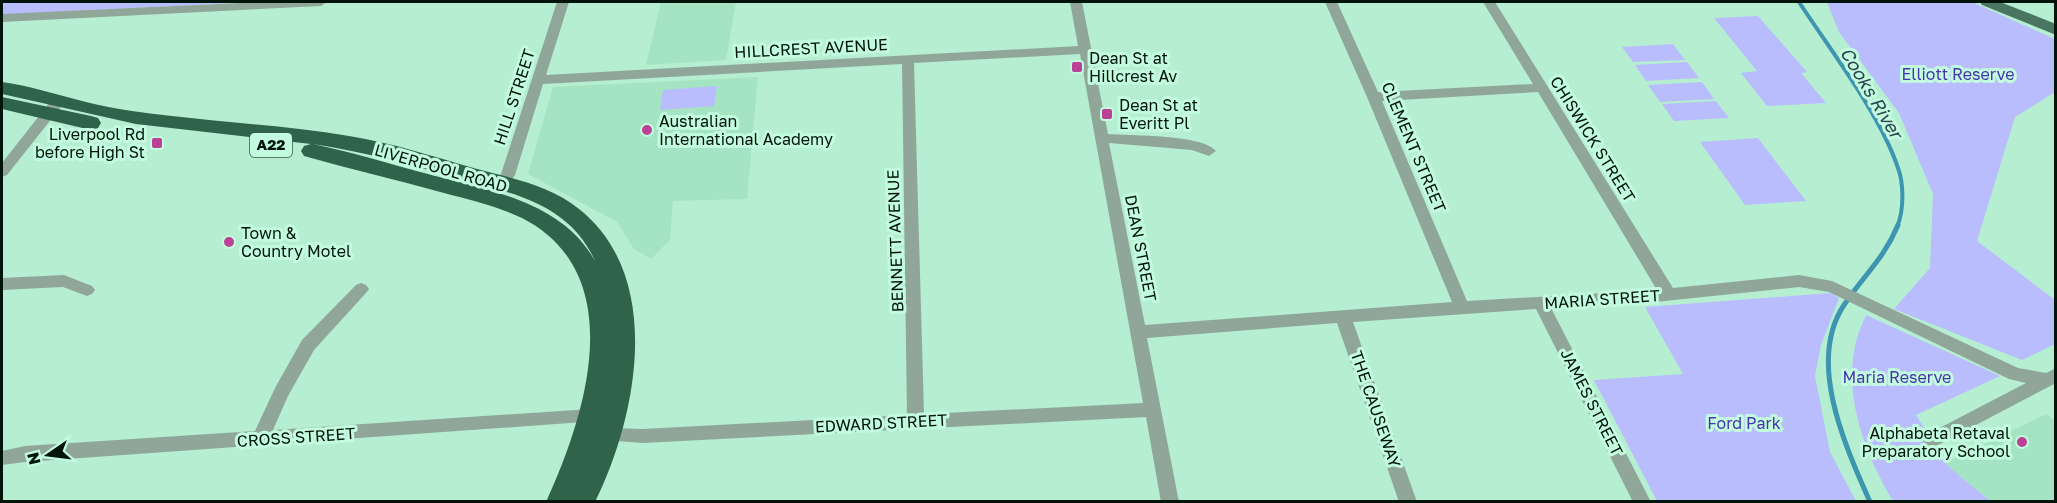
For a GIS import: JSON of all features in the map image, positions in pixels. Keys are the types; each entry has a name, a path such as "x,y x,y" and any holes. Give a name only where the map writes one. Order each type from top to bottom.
{"highway":[{"name":"LIVERPOOL ROAD","path":"2,88 53,107"},
{"name":"LIVERPOOL ROAD","path":"2,103 99,111 172,123 284,133 351,143 428,162 496,191 549,224 566,237 591,273 599,296 603,323 603,347 591,416 581,454 559,501"},
{"name":"LIVERPOOL ROAD","path":"496,191 547,200 573,215 586,229 610,265 621,296 624,346 619,389 609,435 581,501"}],"main road":[{"path":"1988,2 2055,30"},
{"path":"2002,2 2040,23"}],"street":[{"path":"2,18 321,2"},
{"name":"HILL STREET","path":"496,191 508,175 563,2"},
{"name":"DEAN STREET","path":"1076,2 1170,501"},
{"name":"CLEMENT STREET","path":"1330,2 1374,97 1462,308"},
{"name":"CHISWICK STREET","path":"1489,2 1668,294"},
{"name":"HILLCREST AVENUE","path":"538,80 1085,50"},
{"name":"BENNETT AVENUE","path":"908,59 916,421"},
{"path":"1374,97 1541,87"},
{"path":"2,172 53,107"},
{"path":"1102,138 1194,145 1209,152"},
{"path":"2,284 64,281 87,290"},
{"name":"MARIA STREET","path":"1139,332 1668,294 1799,281 1832,287 2015,374 2050,377"},
{"path":"260,439 281,393 308,345 361,289"},
{"name":"JAMES STREET","path":"1541,303 1642,501"},
{"name":"THE CAUSEWAY","path":"1343,317 1408,501"},
{"path":"1932,440 2050,377"},
{"name":"EDWARD STREET","path":"609,435 644,436 1153,410"},
{"name":"CROSS STREET","path":"2,459 25,454 591,416"}],"shaded area":[{"path":"661,2 736,2 726,60 646,65"},
{"name":"Australian International Academy","path":"758,77 747,199 673,201 670,240 651,259 634,249 617,222 528,174 553,87"},
{"name":"Alphabeta Retaval Preparatory School","path":"2046,414 2055,421 2055,501 1990,501 1945,463"}],"green space":[{"path":"2,2 252,2 2,15"},
{"name":"Elliott Reserve","path":"1827,2 1972,2 2055,39 2055,92 2015,117 1977,241 2055,300 2055,344 2022,360 1894,309 1930,268 1933,194 1899,113 1839,32"},
{"path":"1758,16 1807,72 1801,73 1826,103 1767,106 1741,73 1757,71 1714,18"},
{"path":"1673,44 1685,60 1633,62 1622,47"},
{"path":"1687,62 1699,78 1646,81 1635,65"},
{"path":"1702,82 1714,99 1660,102 1648,85"},
{"path":"717,86 714,106 660,110 663,90"},
{"path":"1716,101 1729,118 1674,121 1662,104"},
{"path":"1758,138 1806,201 1745,205 1700,142"},
{"name":"Ford Park","path":"1831,293 1839,298 1821,345 1815,376 1830,452 1856,501 1657,501 1594,380 1683,374 1645,307"},
{"name":"Maria Reserve","path":"1866,315 2000,376 1916,415 1947,465 1990,501 1893,501 1866,446 1852,387 1852,366 1856,342"}],"waterway":[{"name":"Cooks River","path":"1799,2 1854,83 1890,147 1900,174 1902,189 1902,206 1897,227"},
{"name":"Cooks River","path":"1870,502 1841,431 1829,378 1829,352 1833,328 1844,305 1880,258 1897,227"}],"place":[{"name":"Dean St at Hillcrest Av","path":"1077,67"},
{"name":"Dean St at Everitt Pl","path":"1107,114"},
{"name":"Australian International Academy","path":"647,130"},
{"name":"Liverpool Rd before High St","path":"157,143"},
{"name":"Town & Country Motel","path":"229,242"},
{"name":"Alphabeta Retaval Preparatory School","path":"2022,442"}]}
